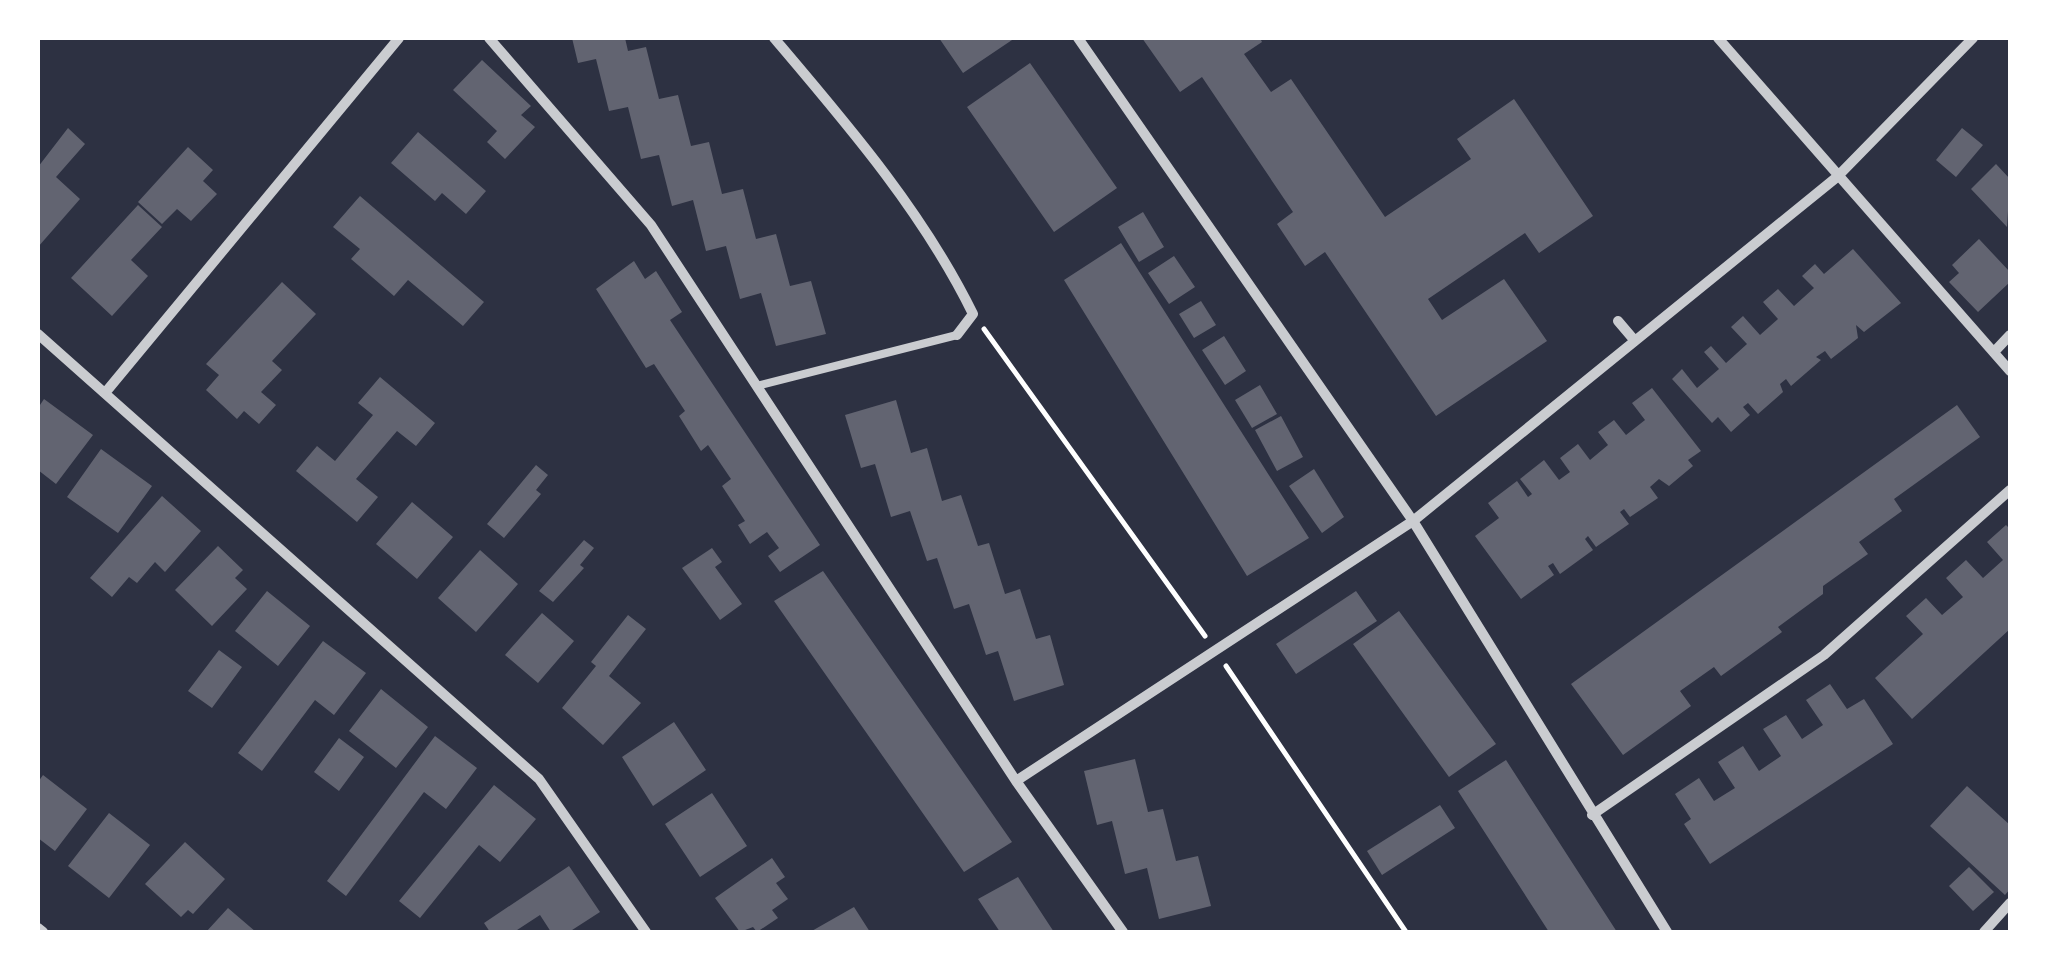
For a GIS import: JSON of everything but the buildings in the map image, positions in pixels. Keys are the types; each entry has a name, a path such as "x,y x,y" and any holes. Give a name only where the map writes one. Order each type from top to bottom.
{"street":[{"path":"105,393 399,38"},
{"path":"489,38 651,224 1016,782 1123,932"},
{"path":"774,38 872,154 974,314 957,335"},
{"path":"1078,38 1414,521 1667,932"},
{"path":"1718,38 2010,371"},
{"path":"1016,782 1414,521 1837,177 1973,38"},
{"path":"1618,321 1635,341"},
{"path":"38,334 539,780 646,932"},
{"path":"1994,352 2010,334"},
{"path":"1592,815 1824,655 2010,490"},
{"path":"1984,932 2010,903"}],"lane":[{"path":"757,386 957,335"}],"path":[{"path":"974,314 1218,653 1406,932"}]}
